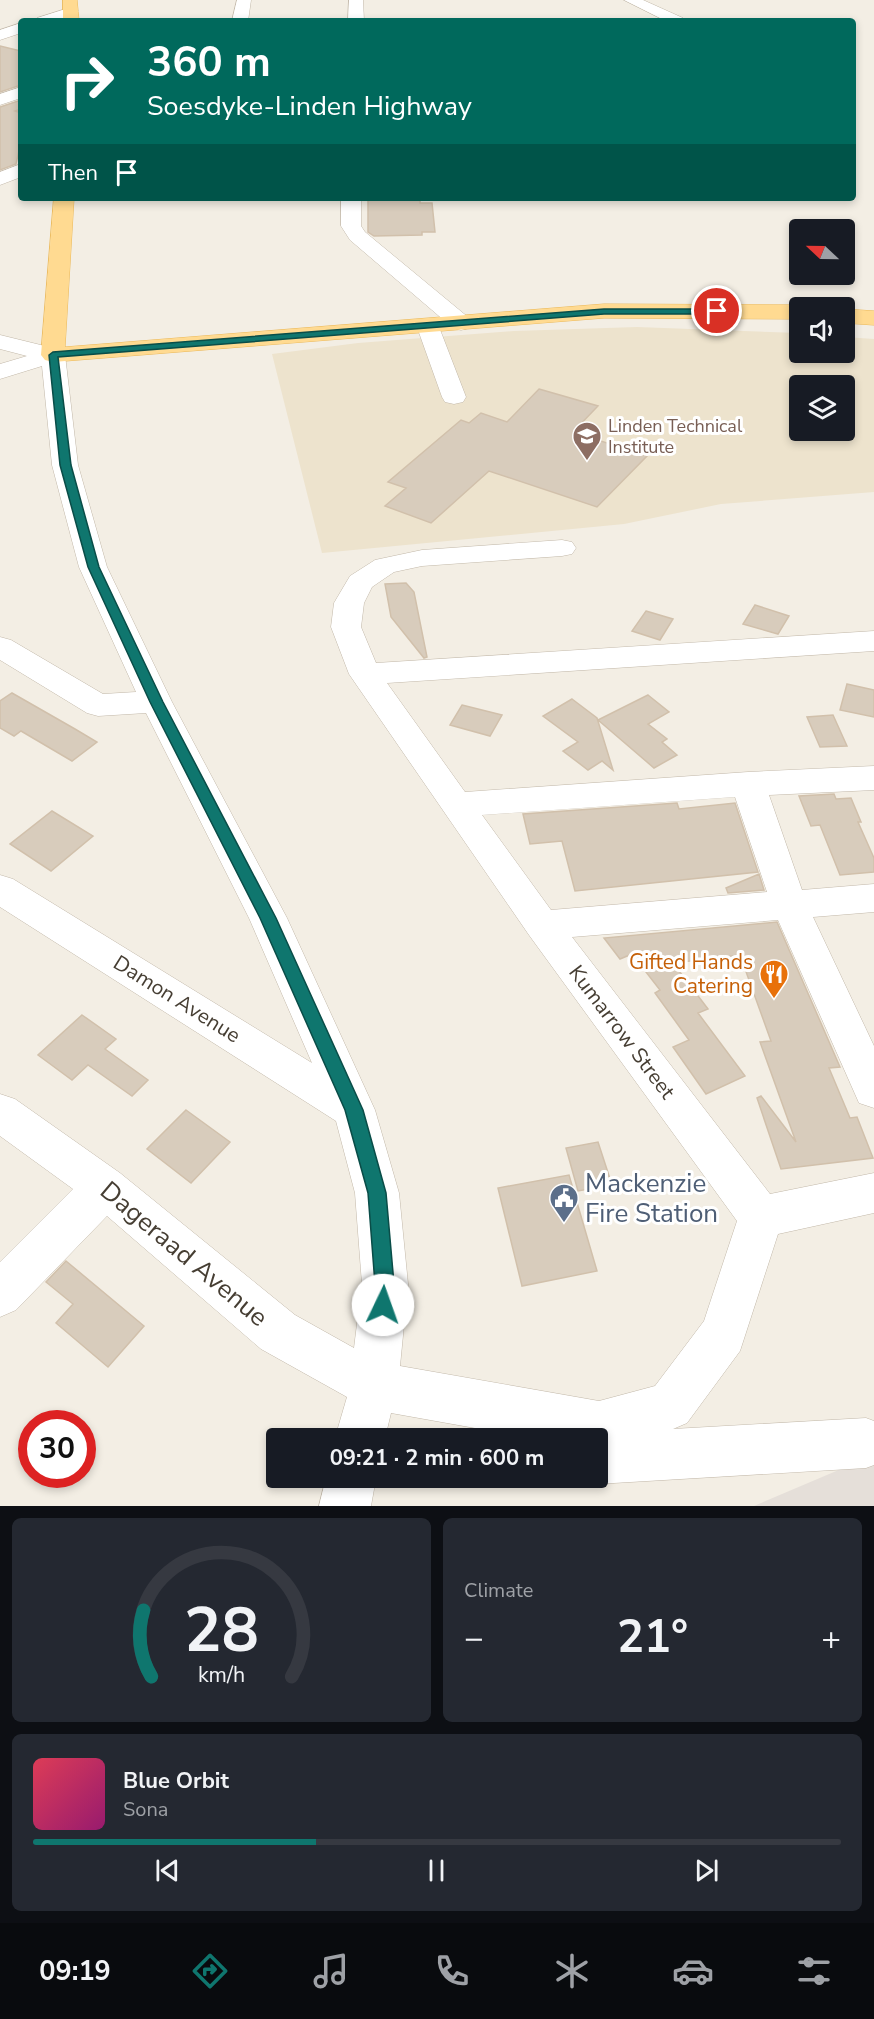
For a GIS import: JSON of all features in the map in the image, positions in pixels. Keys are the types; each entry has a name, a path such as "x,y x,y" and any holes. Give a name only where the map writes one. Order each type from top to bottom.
{"main road":[{"path":"64,201 53,355 428,327 604,311 789,312"},
{"path":"855,317 874,318"}],"street":[{"path":"241,18 244,0"},
{"path":"356,0 356,18"},
{"path":"631,0 671,18"},
{"path":"51,18 71,11"},
{"path":"0,35 18,29"},
{"path":"0,100 18,93"},
{"path":"0,179 18,171"},
{"path":"351,201 351,226 357,236 461,323"},
{"path":"428,327 454,397"},
{"path":"0,342 53,355"},
{"path":"0,372 53,355"},
{"path":"53,355 65,465 93,567 156,702 268,918 354,1110 377,1193 385,1284 374,1386 363,1428"},
{"name":"Kumarrow Street","path":"562,548 423,558 386,566 360,582 349,603 346,627 365,674 456,805 542,925 761,1217"},
{"path":"365,674 874,641"},
{"path":"0,646 98,705 156,702"},
{"path":"456,805 748,784 874,778"},
{"path":"748,784 789,904 861,1034 874,1090"},
{"name":"Damon Avenue","path":"0,889 354,1110"},
{"path":"542,925 874,898"},
{"name":"Dageraad Avenue","path":"0,1112 105,1186 278,1332 374,1386"},
{"path":"0,1294 105,1186"},
{"path":"374,1386 599,1426 670,1406 723,1334 761,1217 874,1193"},
{"path":"608,1458 866,1443"},
{"path":"345,1506 349,1488"}],"shaded area":[{"name":"Linden Technical Institute","path":"637,327 789,333 789,363 855,363 855,338 874,339 874,492 721,504 624,524 322,553 272,354 358,343 514,331"},
{"path":"874,1455 874,1506 754,1506"}],"building":[{"path":"0,46 18,50 18,86 0,92"},
{"path":"18,101 18,110 15,111 18,112 16,164 0,170 0,107"},
{"path":"368,201 432,203 435,232 422,232 422,235 374,236 368,232"},
{"path":"539,389 598,406 573,432 647,456 597,507 489,471 431,523 385,506 406,488 388,482 461,420 469,423 481,413 507,422"},
{"path":"406,583 414,592 427,657 424,658 391,617 385,584"},
{"path":"755,605 789,616 778,634 743,624"},
{"path":"646,611 673,619 660,640 632,631"},
{"path":"847,684 874,690 874,717 840,710"},
{"path":"12,693 97,742 72,761 21,731 14,736 0,728 0,701"},
{"path":"648,695 669,712 648,724 667,739 662,742 677,755 654,768 598,720"},
{"path":"572,699 597,718 613,770 602,761 588,770 563,751 578,742 543,716"},
{"path":"462,705 502,715 490,736 450,725"},
{"path":"833,715 847,746 820,747 807,717"},
{"path":"834,794 836,799 851,798 861,822 858,822 874,858 874,872 840,875 820,825 811,826 799,796"},
{"path":"677,803 679,809 735,803 758,872 575,891 562,841 530,844 523,814"},
{"path":"52,811 93,836 51,871 10,844"},
{"path":"759,874 764,890 728,893 726,888"},
{"path":"777,922 840,1067 829,1068 850,1118 857,1117 873,1158 781,1169 757,1098 761,1096 796,1142 760,1042 771,1041 740,955 673,963 708,1009 698,1013 745,1076 706,1094 673,1047 689,1040 655,993 660,990 632,954 620,959 604,938"},
{"path":"82,1015 116,1039 105,1049 148,1080 132,1096 88,1065 72,1080 38,1055"},
{"path":"186,1110 230,1142 191,1183 147,1149"},
{"path":"598,1142 612,1185 578,1191 566,1148"},
{"path":"569,1175 597,1271 522,1286 498,1188"},
{"path":"66,1261 144,1326 108,1367 56,1323 73,1304 46,1282"}],"place":[{"name":"Linden Technical Institute","path":"587,462"},
{"name":"Gifted Hands Catering","path":"774,1000"},
{"name":"Mackenzie Fire Station","path":"564,1224"}],"route":[{"path":"383,1305 385,1284 377,1193 354,1110 268,918 156,702 93,567 65,465 53,355 428,327 604,311 717,311"}]}
